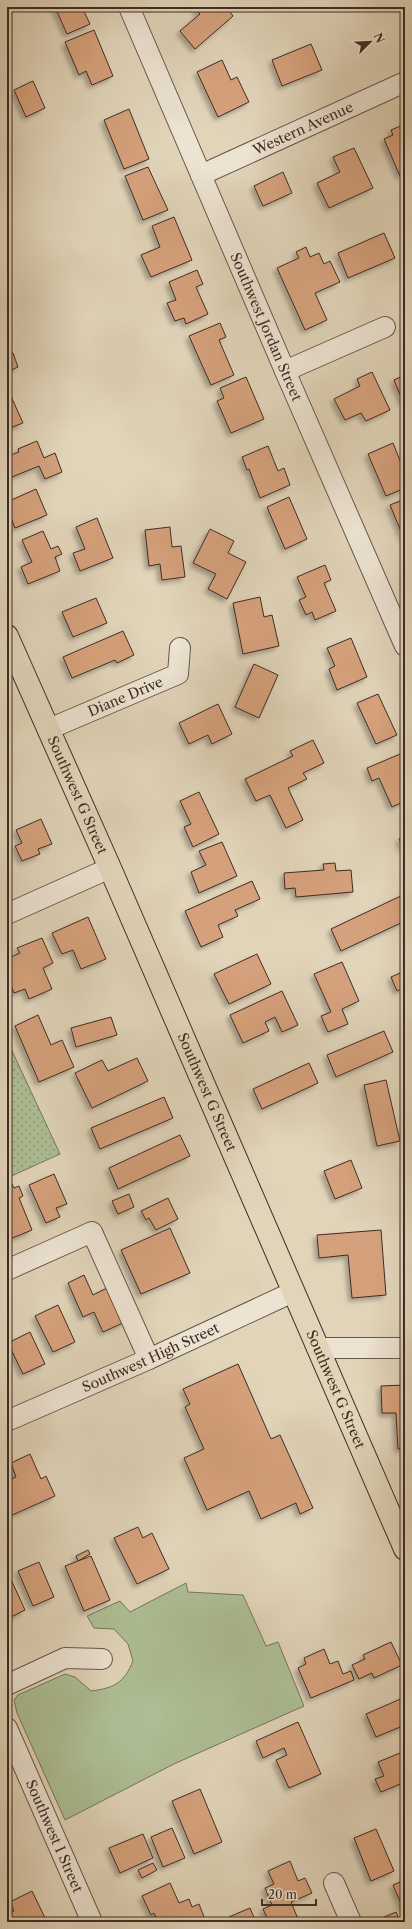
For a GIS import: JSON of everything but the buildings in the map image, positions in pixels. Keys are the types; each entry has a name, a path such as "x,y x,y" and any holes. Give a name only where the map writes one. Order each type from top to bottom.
{"main road":[{"name":"Southwest G Street","path":"7,636 110,868 405,1549"}],"street":[{"name":"Southwest Jordan Street","path":"128,7 405,646"},
{"name":"Western Avenue","path":"201,175 405,82"},
{"path":"285,371 385,327"},
{"name":"Diane Drive","path":"49,729 178,674 180,648"},
{"path":"7,914 110,868"},
{"path":"7,1270 92,1232 149,1359"},
{"name":"Southwest High Street","path":"7,1421 149,1359 293,1292"},
{"path":"317,1348 405,1348"},
{"path":"7,1685 65,1658 102,1659"},
{"name":"Southwest I Street","path":"7,1728 92,1922"},
{"path":"334,1883 351,1922"}],"green space":[{"path":"7,1040 60,1154 7,1178"},
{"path":"186,1583 188,1592 243,1595 266,1646 278,1642 304,1706 176,1763 65,1820 17,1713 14,1700 18,1695 65,1674 75,1677 91,1691 106,1688 117,1683 126,1675 133,1661 128,1644 114,1629 94,1628 87,1616 120,1601 130,1612"}]}
